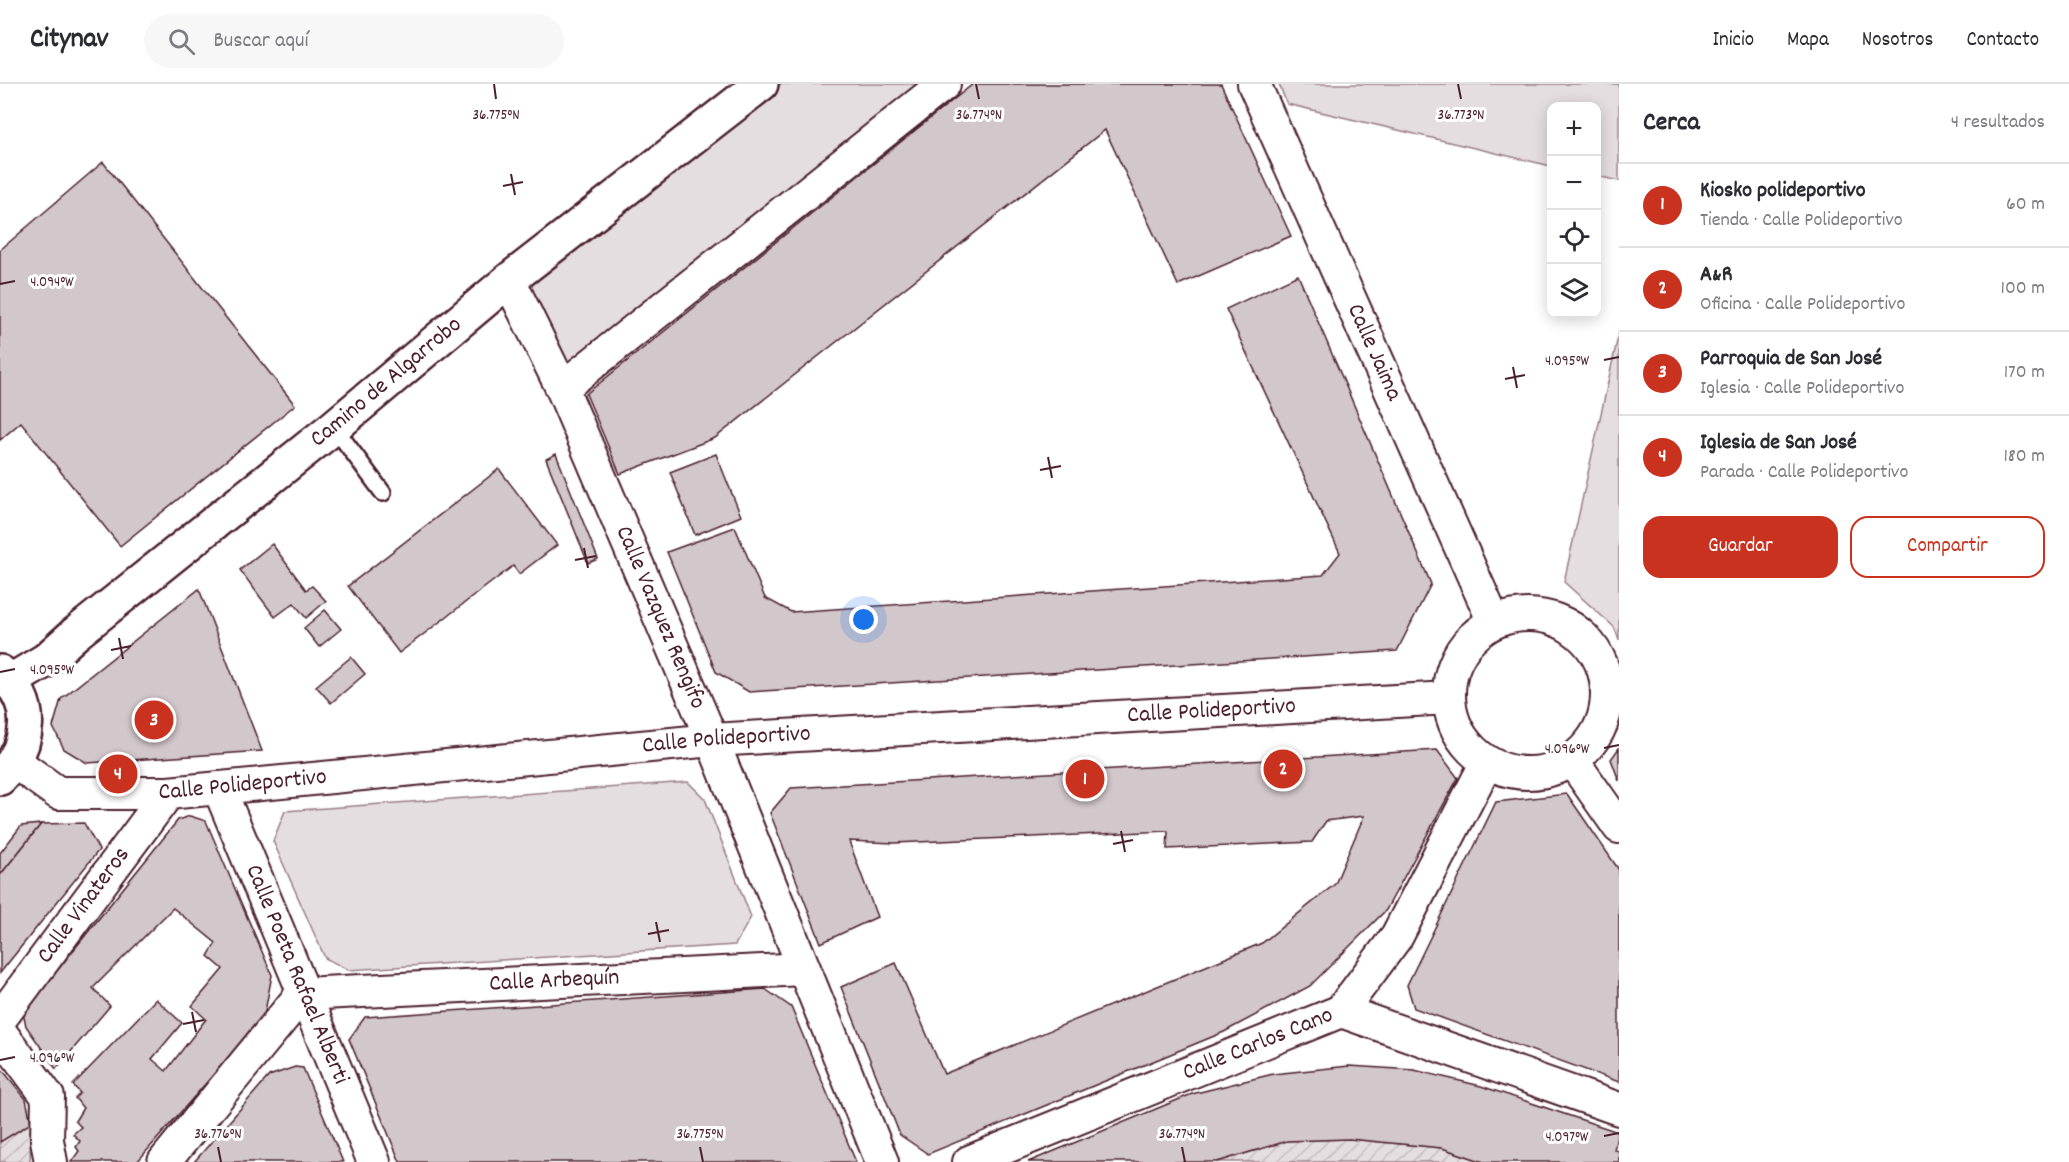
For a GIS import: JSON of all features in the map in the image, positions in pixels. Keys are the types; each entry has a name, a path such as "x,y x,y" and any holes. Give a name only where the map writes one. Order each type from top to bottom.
{"street":[{"name":"Camino de Algarrobo","path":"5,676 46,660 75,634 334,427 509,280 761,84"},
{"path":"562,388 944,84"},
{"name":"Calle Jaima","path":"1254,84 1494,622"},
{"name":"Calle Vazquez Rengifo","path":"509,280 562,388 712,740 882,1162"},
{"path":"1523,614 1554,618 1580,634 1599,658 1608,688 1612,720 1572,760 1544,772 1515,772 1487,762 1468,745 1455,723 1449,698 1454,667 1469,641 1494,622 1523,614"},
{"path":"5,676 22,700 26,721 24,742 8,770"},
{"name":"Calle Polideportivo","path":"8,770 58,793 168,793 712,740 1449,698"},
{"path":"1572,760 1619,827"},
{"path":"1341,1011 1397,936 1487,762"},
{"name":"Calle Poeta Rafael Alberti","path":"219,788 302,994 374,1162"},
{"name":"Calle Vinateros","path":"0,1018 168,793"},
{"name":"Calle Arbequín","path":"302,994 804,969"},
{"path":"164,1162 302,994"},
{"name":"Calle Carlos Cano","path":"969,1162 1341,1011 1619,1109"},
{"path":"0,1032 48,1097 47,1140 51,1162"}],"lane":[{"path":"334,427 383,493"}],"shaded area":[{"path":"778,84 933,84 564,377 526,286"},
{"path":"1279,84 1619,84 1619,181 1601,177 1601,102 1547,102 1547,165 1287,104"},
{"path":"1619,332 1619,640 1614,627 1564,582"},
{"path":"688,782 705,799 751,917 735,945 348,970 325,958 273,841 285,811"},
{"path":"31,1123 30,1162 0,1162 0,1142"},
{"path":"1349,1139 1442,1148 1484,1162 1217,1162 1287,1141"}],"building":[{"path":"973,84 1221,84 1291,236 1178,285 1105,130 715,438 620,474 586,394"},
{"path":"103,162 295,405 120,546 21,422 0,440 0,250"},
{"path":"1298,275 1431,584 1397,651 749,692 716,672 667,552 735,527 765,598 791,612 1323,575 1340,553 1226,309"},
{"path":"556,454 598,559 588,563 546,459"},
{"path":"716,454 741,516 695,535 670,472"},
{"path":"499,469 557,545 519,574 513,566 399,653 348,586"},
{"path":"272,544 306,590 312,586 326,601 306,618 294,603 275,617 240,570"},
{"path":"199,589 262,751 87,763 64,749 53,727 61,699"},
{"path":"325,610 341,629 319,647 304,628"},
{"path":"351,657 365,674 331,703 316,686"},
{"path":"1619,748 1619,781 1611,759"},
{"path":"1437,750 1458,778 1386,910 1310,986 1224,1032 928,1154 900,1135 841,987 896,963 944,1074 1262,943 1335,884 1364,816 1326,821 1312,842 1167,849 1168,831 894,843 849,841 877,917 821,943 770,813 791,788"},
{"path":"1567,794 1619,870 1619,1082 1414,1008 1407,985 1496,802"},
{"path":"190,816 206,821 272,975 264,1017 137,1162 71,1162 79,1151 76,1147 80,1141 73,1134 81,1127 75,1121 83,1108 75,1098 80,1093 73,1085 156,999 182,1023 152,1059 166,1071 206,1019 192,1006 223,969 208,956 216,943 173,908 93,988 110,1006 56,1069 26,1026 23,1013 178,820"},
{"path":"84,823 99,850 0,973 0,875 41,824"},
{"path":"41,824 0,875 0,853 21,826"},
{"path":"765,989 791,1007 856,1162 400,1162 349,1039 365,1017"},
{"path":"1349,1066 1414,1070 1481,1086 1618,1132 1614,1150 1619,1151 1619,1162 1484,1162 1442,1148 1349,1139 1287,1141 1217,1162 1028,1162 1192,1094 1273,1074"},
{"path":"0,1067 26,1099 31,1123 0,1142"},
{"path":"295,1067 303,1068 343,1162 194,1162 269,1076"}],"place":[{"name":"Parroquia de San José","path":"154,720"},
{"name":"A&R","path":"1283,769"},
{"name":"Iglesia de San José","path":"118,774"},
{"name":"Kiosko polideportivo","path":"1085,779"}]}
